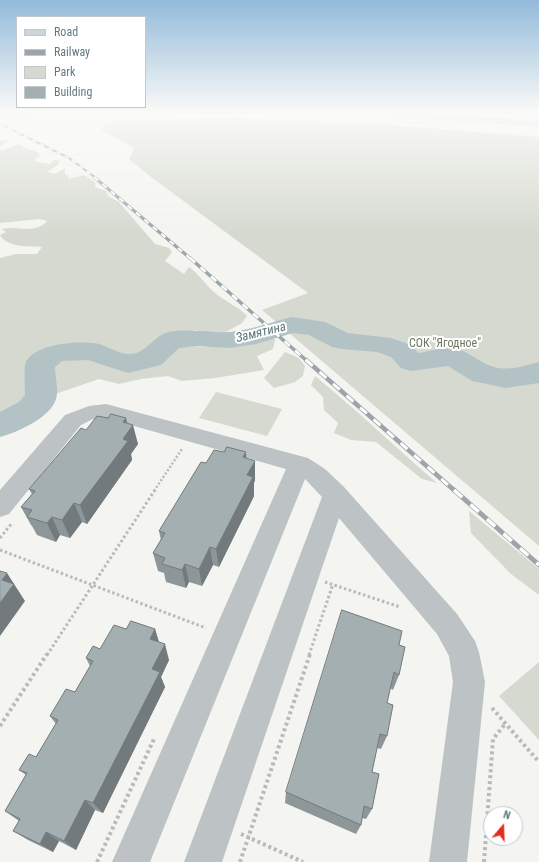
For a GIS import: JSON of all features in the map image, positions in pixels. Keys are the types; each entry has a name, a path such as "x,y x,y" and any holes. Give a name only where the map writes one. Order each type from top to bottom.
{"lane":[{"path":"8,513 73,420 94,411 106,411 300,464 317,475 447,624 464,652 469,682 448,862"},
{"path":"131,862 300,464"},
{"path":"203,862 335,494"}],"path":[{"path":"0,726 183,448 176,445"},
{"path":"0,538 8,513"},
{"path":"0,550 227,636"},
{"path":"240,862 333,584"},
{"path":"484,862 492,739 506,723"},
{"path":"217,824 303,862"}],"green space":[{"path":"0,153 38,153 40,156 34,160 50,164 54,160 60,160 58,165 47,172 55,174 65,168 65,174 69,176 68,179 84,175 96,183 95,187 106,191 108,196 119,202 155,244 169,248 172,252 165,261 184,274 189,267 214,292 247,316 242,323 226,332 209,333 195,330 183,335 188,342 194,346 208,346 222,341 235,333 256,340 254,330 267,331 275,340 273,349 257,356 264,370 215,378 182,381 168,376 141,379 119,384 99,379 32,402 0,419 0,258 16,254 37,254 42,247 13,244 3,239 0,235 6,232 2,229 37,228 47,221 40,219 0,223"},
{"name":"СОК \"Ягодное\"","path":"132,153 539,153 539,546 262,310 308,293 151,177 129,159"},
{"path":"285,352 299,358 305,366 303,376 295,382 274,388 264,378"},
{"path":"315,376 437,483 422,479 376,442 351,440 334,433 338,423 324,410 323,397 311,385"},
{"path":"216,392 282,409 267,436 199,418"},
{"path":"469,511 539,569 539,595 511,574 471,533"},
{"path":"539,662 539,740 499,696"}],"building":[{"path":"111,414 126,418 123,422 133,425 123,439 128,441 80,505 74,503 62,520 52,517 47,523 27,517 32,510 21,507 35,491 29,489 81,428 86,430 97,416 108,418"},
{"path":"227,447 246,452 243,457 255,461 247,475 253,477 216,549 210,547 199,569 185,564 182,570 162,564 165,558 153,553 165,533 159,531 201,462 206,463 214,450 224,452"},
{"path":"0,571 7,573 2,580 14,584 0,603"},
{"path":"342,610 402,631 399,645 405,647 399,675 394,672 387,703 393,705 387,736 380,734 372,772 379,774 372,809 364,806 361,825 286,792"},
{"path":"131,621 155,629 150,639 165,644 152,669 160,672 93,803 85,800 64,841 46,832 40,844 13,831 20,819 5,811 27,773 19,770 29,754 36,757 58,720 50,716 66,689 75,692 93,661 86,658 93,646 100,649 114,625 126,629"}],"waterway":[{"name":"Замятина","path":"0,426 30,410 41,398 40,364 55,353 91,351 128,364 151,359 171,340 195,338 229,340 256,336 292,325 315,328 342,341 381,344 401,351 411,362 429,361 451,357 469,365 482,374 506,378 530,376 539,371"}],"railway":[{"path":"59,153 69,158 96,178"},
{"path":"94,177 191,259"},
{"path":"190,258 307,361"},
{"path":"306,360 455,491"},
{"path":"454,490 539,565"}]}
